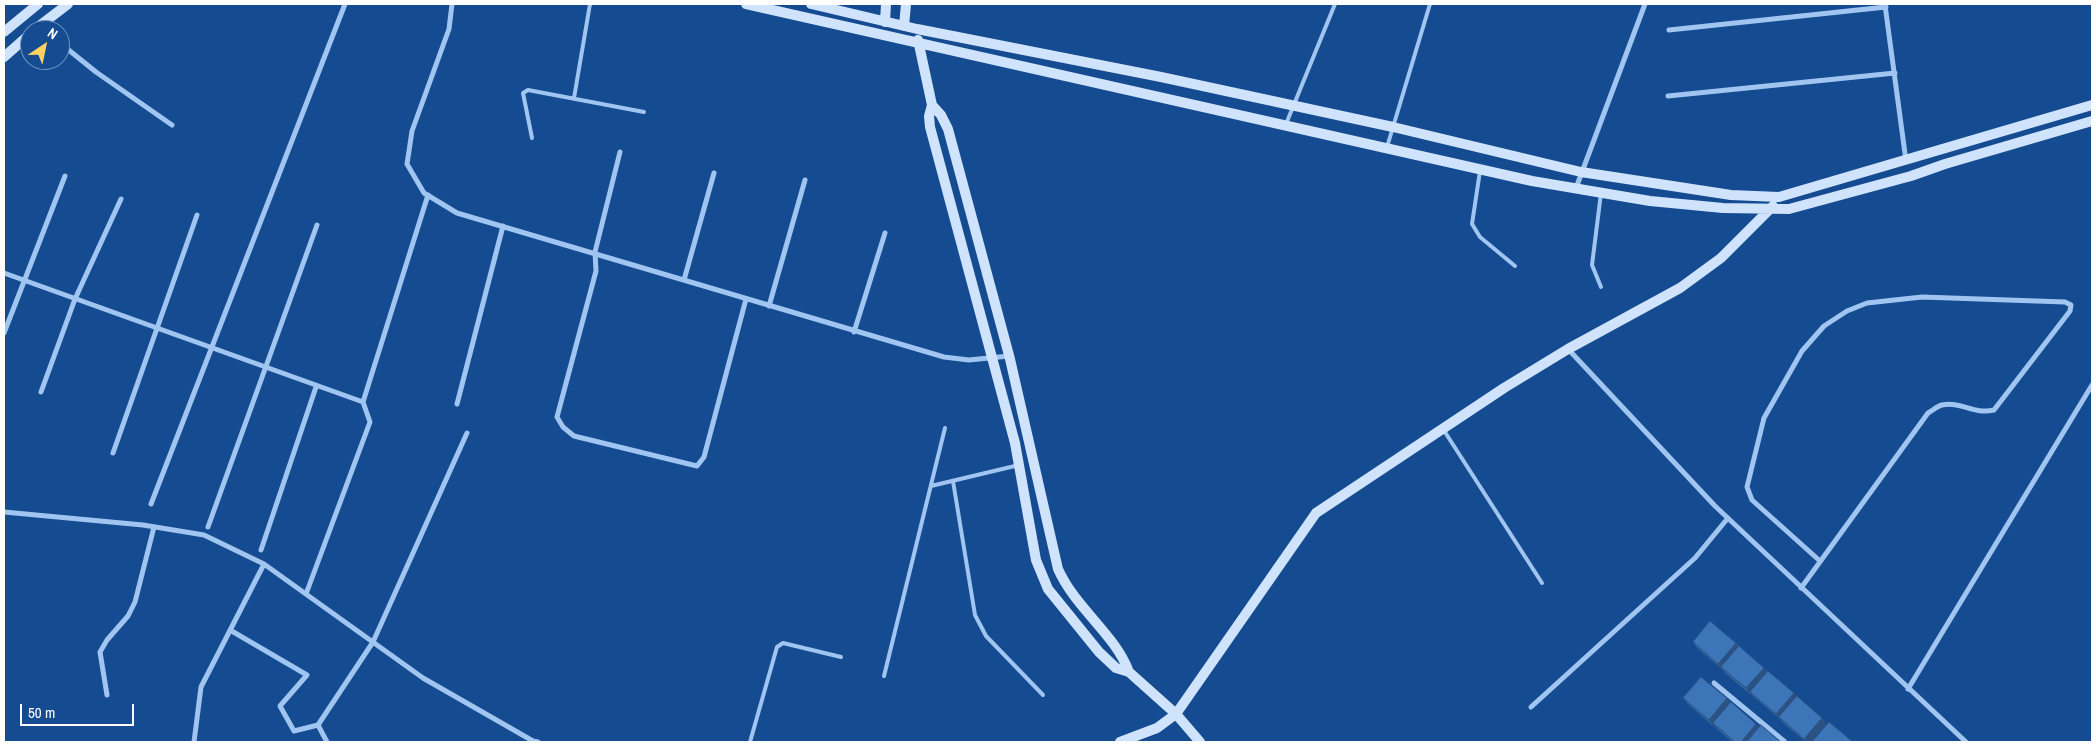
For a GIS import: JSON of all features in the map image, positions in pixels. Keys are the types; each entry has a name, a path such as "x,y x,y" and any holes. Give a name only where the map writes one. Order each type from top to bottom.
{"street":[{"path":"4,32 38,4"},
{"path":"49,20 68,4"},
{"path":"151,504 210,348 289,153 346,4"},
{"path":"452,4 449,29 412,131 407,164 424,193 428,196 457,213 595,252 944,358 958,360 993,359 1009,356"},
{"path":"746,4 1480,169 1650,201 1723,208 1789,209 1911,176 2092,121"},
{"path":"812,4 917,29 1161,77 1293,107 1393,127 1581,172 1731,195 1780,197 2092,104"},
{"path":"885,22 886,4"},
{"path":"904,26 906,4"},
{"path":"1575,188 1644,4"},
{"path":"1669,30 1885,5 1906,161"},
{"path":"917,29 932,105 929,116 930,127 993,359 1019,465 1036,560 1048,589 1099,652 1116,668 1129,672 1176,714 1200,742"},
{"path":"4,55 20,42"},
{"path":"70,51 96,72 172,125"},
{"path":"1668,96 1895,73"},
{"path":"932,105 941,115 948,128 1030,440 1058,569 1064,583 1080,606 1124,656 1129,672"},
{"path":"2013,127 2019,142"},
{"path":"620,152 595,252 596,271 557,417 563,427 574,436 697,466 704,457 746,299"},
{"path":"684,280 714,173"},
{"path":"4,334 66,176"},
{"path":"769,306 804,180"},
{"path":"306,594 370,422 362,402 428,196"},
{"path":"1120,742 1156,728 1176,714 1316,513 1568,349 1680,288 1720,258 1771,210 1780,197"},
{"path":"41,392 75,299 120,199"},
{"path":"113,453 197,215"},
{"path":"208,526 317,225"},
{"path":"457,404 503,226"},
{"path":"854,332 885,233"},
{"path":"4,273 362,402"},
{"path":"1801,588 1928,413 1942,405 1959,406 1983,413 1994,410 2070,312 2070,305 2065,302 1954,297 1893,299 1867,303 1847,311 1824,326 1802,352 1764,418 1747,487 1752,500 1820,561"},
{"path":"1568,349 1728,518 1966,742"},
{"path":"1908,689 2092,385"},
{"path":"261,550 316,387"},
{"path":"230,630 307,675 280,706 294,732 318,725 373,642 467,433"},
{"path":"4,512 154,526 204,535 264,564 422,678 534,742"},
{"path":"1531,707 1694,558 1728,518"},
{"path":"108,695 100,652 107,640 128,616 135,602 154,526"},
{"path":"194,742 201,687 264,564"},
{"path":"1714,684 1785,742"},
{"path":"318,725 327,742"}],"lane":[{"path":"574,98 590,4"},
{"path":"1285,126 1336,4"},
{"path":"1386,147 1430,4"},
{"path":"532,138 524,91 530,90 644,112"},
{"path":"1480,169 1472,224 1480,237 1515,266"},
{"path":"1601,193 1592,265 1601,287"},
{"path":"884,676 946,428"},
{"path":"1443,429 1542,582"},
{"path":"931,486 1019,465"},
{"path":"953,481 975,615 986,636 1043,695"},
{"path":"750,742 777,647 783,643 841,657"}],"building":[{"path":"1710,621 1736,643 1718,664 1693,642"},
{"path":"1739,646 1764,668 1746,688 1721,667"},
{"path":"1768,671 1794,693 1776,714 1750,692"},
{"path":"1701,677 1727,698 1709,720 1683,698"},
{"path":"1797,696 1822,718 1804,739 1779,717"},
{"path":"1731,702 1756,724 1741,742 1735,742 1713,723"},
{"path":"1829,722 1853,742 1812,742"},
{"path":"1761,725 1781,742 1747,742"}]}
